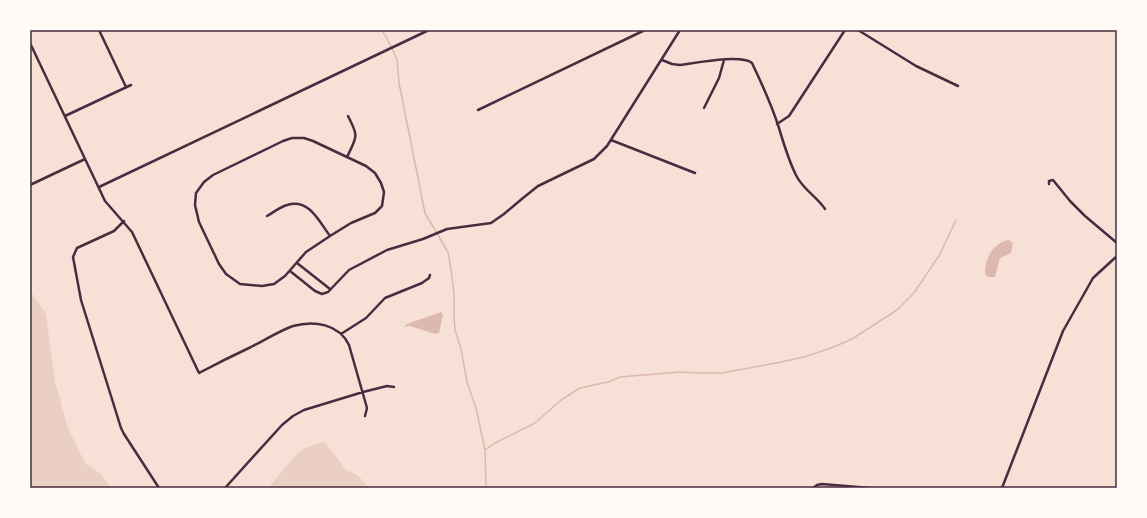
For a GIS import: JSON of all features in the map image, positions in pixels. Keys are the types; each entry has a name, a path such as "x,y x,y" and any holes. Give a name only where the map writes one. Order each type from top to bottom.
{"street":[{"path":"99,30 126,87"},
{"path":"99,187 429,30"},
{"path":"478,110 645,30"},
{"path":"290,270 319,294 322,294 328,292 349,270 387,250 423,239 447,229 491,223 538,186 594,159 607,146 680,30"},
{"path":"777,124 789,116 845,30"},
{"path":"858,30 916,66 958,86"},
{"path":"30,43 108,205 132,232 199,373 293,326 313,323 324,324 342,334 349,345 367,408 365,416"},
{"path":"662,60 680,65 742,59 752,63 772,108 787,154 798,178 809,193 816,197 825,209"},
{"path":"704,108 719,78 724,60"},
{"path":"65,116 131,85"},
{"path":"348,116 356,133 356,138 348,157"},
{"path":"292,138 304,138 366,166 374,173 381,183 384,192 382,206 375,213 351,223 330,236 306,252 298,263 285,276 274,284 262,286 240,284 226,274 199,222 195,205 196,193 204,182 213,175 283,141 292,138"},
{"path":"611,140 695,174"},
{"path":"30,185 85,159"},
{"path":"1049,184 1049,180 1053,180 1080,211 1117,243"},
{"path":"268,216 285,205 294,203 303,204 311,208 330,236"},
{"path":"124,222 114,231 77,248 74,257 81,300 121,428 159,488"},
{"path":"1002,488 1063,331 1093,278 1117,256"},
{"path":"298,263 330,289"},
{"path":"342,334 366,318 385,298 422,283 429,278 430,275"},
{"path":"225,488 282,424 293,416 304,410 363,392 386,386 394,387"},
{"path":"813,488 817,485 828,484 870,488"}],"shaded area":[{"path":"1009,240 1013,243 1011,253 1000,258 995,277 988,277 985,274 985,268 988,257 998,244"},
{"path":"30,279 31,292 46,314 55,382 68,428 85,463 100,473 111,488 30,488"},
{"path":"441,312 443,315 439,333 435,334 410,326 404,327 407,324"},
{"path":"324,441 347,471 357,475 369,488 268,488 293,458 303,449"}],"waterway":[{"path":"382,30 397,60 399,83 425,213 448,252 454,294 455,330 461,349 467,382 476,408 485,450 486,488"},
{"path":"485,450 495,443 535,423 561,400 580,388 608,382 620,377 681,372 722,373 804,357 852,339 897,310 914,293 940,254 956,220"}]}
